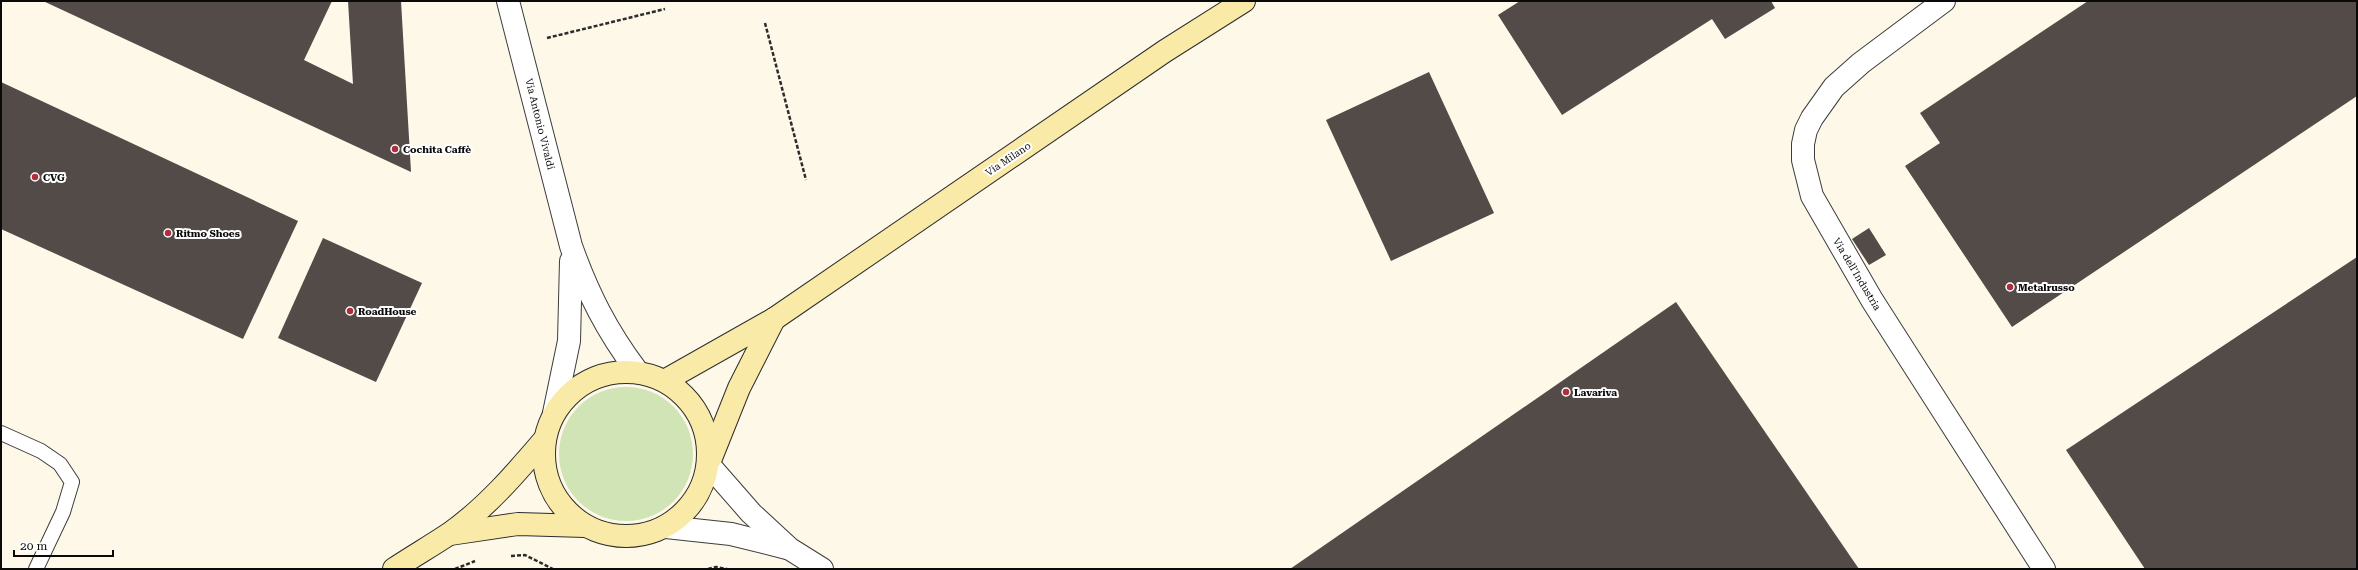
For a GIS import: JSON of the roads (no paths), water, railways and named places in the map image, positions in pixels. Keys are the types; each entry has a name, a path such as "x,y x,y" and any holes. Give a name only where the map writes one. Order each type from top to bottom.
{"main road":[{"name":"Via Milano","path":"666,380 774,319 1165,52 1244,1"},
{"path":"450,534 518,524 585,526 612,536 639,536 666,527 686,511 701,490 709,465 739,388 774,319"},
{"path":"394,569 450,534 507,483 544,439 554,413 575,388 605,373 637,371 666,380 691,402 706,432 709,465"},
{"path":"544,439 545,473 560,504 585,526"}],"street":[{"name":"Via Antonio Vivaldi","path":"508,1 571,246"},
{"name":"Via dell'Industria","path":"1944,1 1861,63 1834,87 1812,118 1806,130 1803,144 1803,160 1812,196 1872,300 2044,569"},
{"path":"571,246 584,282 601,318 637,371"},
{"path":"554,413 569,341 571,246"},
{"path":"709,465 751,513 790,549 822,569"},
{"path":"666,527 731,534 790,549"}],"lane":[{"path":"1,433 41,451 60,464 72,482 62,512 36,569"}],"place":[{"name":"Cochita Caffè","path":"395,149"},
{"name":"CVG","path":"35,177"},
{"name":"Ritmo Shoes","path":"168,233"},
{"name":"Metalrusso","path":"2010,287"},
{"name":"RoadHouse","path":"350,311"},
{"name":"Lavariva","path":"1566,392"}]}
